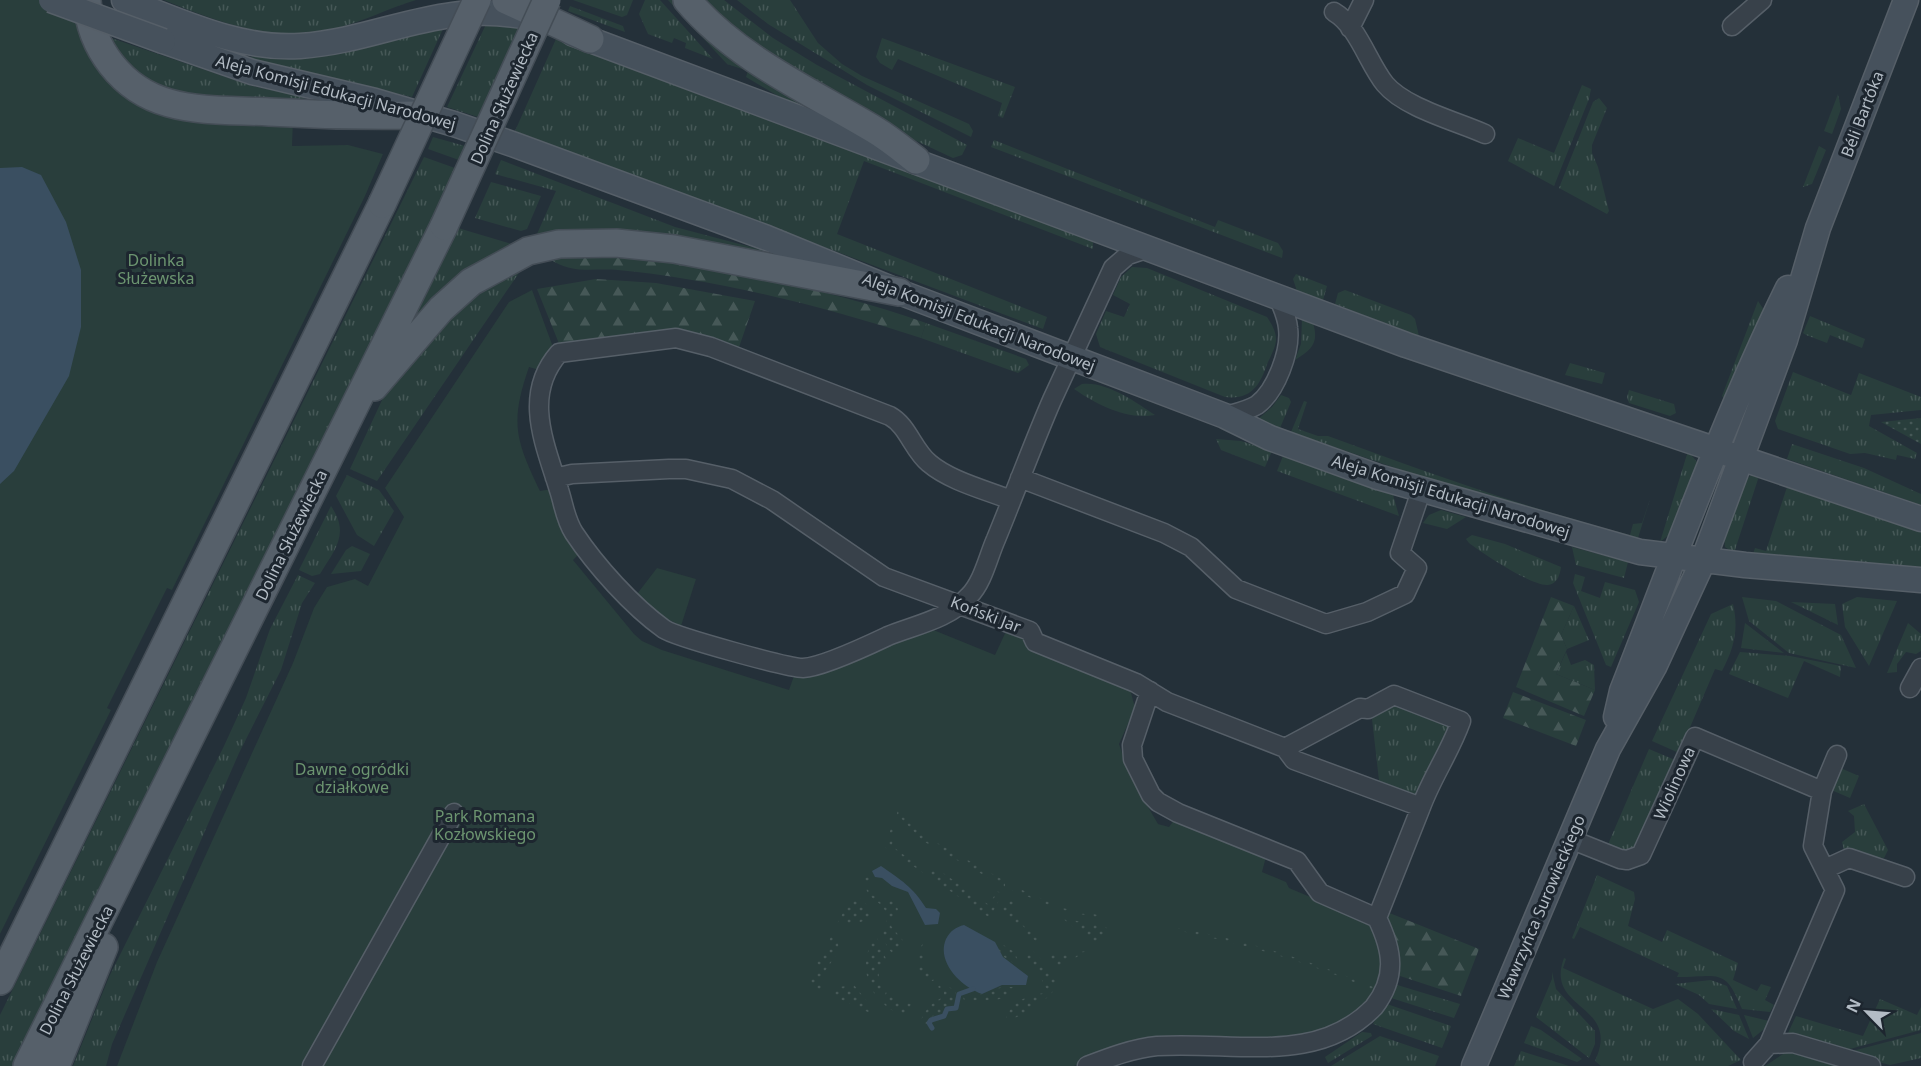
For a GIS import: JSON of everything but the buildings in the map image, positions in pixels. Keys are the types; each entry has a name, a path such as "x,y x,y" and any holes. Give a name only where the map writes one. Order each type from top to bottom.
{"main road":[{"name":"Aleja Komisji Edukacji Narodowej","path":"51,0 252,72 375,101 464,127 652,195 1226,416 1270,438 1421,491 1632,550 1674,558 1921,580"},
{"path":"87,0 94,37 112,66 135,87 169,103 208,108 346,116 420,115"},
{"name":"Aleja Komisji Edukacji Narodowej","path":"124,0 237,40 286,46 341,39 432,11 497,9 590,39 1278,296 1573,403 1718,448 1921,519"},
{"path":"0,981 382,204 477,0"},
{"path":"506,0 590,39"},
{"name":"Dolina Służewiecka","path":"27,1066 152,819 444,226 547,0"},
{"path":"687,0 710,24 760,63 877,132 916,160"},
{"name":"Béli Bartóka","path":"1703,561 1785,340 1818,228 1906,0"},
{"name":"Béli Bartóka","path":"1674,558 1760,346 1818,228"},
{"path":"351,412 451,298 483,273 528,250 560,244 587,243 648,246 899,292"},
{"name":"Wawrzyńca Surowieckiego","path":"1608,748 1622,691 1674,558"},
{"name":"Wawrzyńca Surowieckiego","path":"1474,1066 1608,748 1654,667 1703,561"},
{"path":"56,1066 87,994 152,819"}],"street":[{"path":"1350,28 1364,0"},
{"path":"1732,26 1762,0"},
{"path":"1334,12 1350,28 1384,83 1399,96 1485,134"},
{"path":"1011,500 931,465 916,450 900,424 890,416 729,353 676,338 559,353 546,372 538,400 539,428 566,516 588,552 640,611 665,630 685,638 804,668 931,621 961,604 975,588 1011,500 1020,478 1043,420 1113,268 1128,255 1149,248"},
{"path":"1226,416 1257,404 1269,393 1276,378 1289,339 1286,314 1278,296"},
{"name":"Koński Jar","path":"555,478 572,474 669,469 732,479 772,501 884,577 1030,631 1035,642 1136,682 1167,702 1285,748 1294,760 1421,807"},
{"path":"1020,478 1164,533 1191,547 1236,589 1326,624 1367,612 1405,594 1418,568 1400,553 1421,491"},
{"path":"1910,688 1921,668"},
{"path":"1087,1066 1157,1046 1317,1057 1357,1027 1386,989 1391,978 1384,931 1377,918 1320,893 1296,861 1178,813 1158,802 1151,795 1133,759 1132,745 1150,691"},
{"path":"1285,748 1360,708 1368,709 1394,695 1461,721 1448,754 1432,778 1377,918"},
{"name":"Wiolinowa","path":"1570,839 1620,859 1627,860 1641,855 1695,737 1822,791"},
{"path":"1753,1062 1769,1044 1835,890 1813,846 1822,791 1837,755"},
{"path":"312,1066 454,813"},
{"path":"1826,869 1849,858 1905,877"},
{"path":"1769,1044 1793,1043 1871,1066"}],"green space":[{"name":"Dolinka Służewska","path":"0,0 78,0 121,88 293,120 292,146 348,145 383,154 365,196 172,590 167,588 107,708 111,710 0,934"},
{"path":"164,0 416,0 338,28 316,33 294,34 249,29"},
{"path":"573,0 633,0 627,15 622,17"},
{"path":"645,0 660,0 713,59 685,48 686,43 674,38 672,43 648,34 639,14"},
{"path":"668,0 675,0 820,114 778,96 746,77 748,71 727,64"},
{"path":"698,0 724,0 773,38 817,65 967,145 962,155 953,158 908,137 784,68"},
{"path":"737,0 790,0 818,43 842,64 862,76 969,124 973,131 971,137 867,85 768,24"},
{"path":"570,6 623,26 625,32 568,11"},
{"path":"447,20 412,97 250,60 252,56 277,58 326,54"},
{"path":"488,20 520,27 478,117 447,107"},
{"path":"105,36 252,86 305,97 302,103 237,101 190,97 168,92 131,74"},
{"path":"882,38 1015,87 1003,118 998,116 1002,103 898,59 892,70 880,63 876,57"},
{"path":"556,39 1093,238 1093,249 864,161 837,234 1047,317 1043,329 515,131"},
{"path":"1582,85 1591,89 1589,99 1554,186 1508,161 1518,138 1554,153"},
{"path":"1838,94 1841,109 1832,134 1824,131"},
{"path":"1599,98 1607,108 1592,145 1592,153 1598,167 1609,211 1607,214 1559,188 1593,102"},
{"path":"433,137 465,146 459,160 428,149"},
{"path":"994,140 1215,227 1218,220 1278,243 1283,251 1282,258 991,147"},
{"path":"1819,146 1826,150 1812,184 1803,187"},
{"path":"424,157 455,168 431,223 14,1066 0,1066 0,1015"},
{"path":"501,160 675,227 796,261 539,239 537,234 556,191 495,174"},
{"path":"491,182 541,196 527,229 521,231 475,218"},
{"path":"458,228 515,245 409,329 406,328"},
{"path":"631,254 743,274 817,291 926,323 921,338 834,312 746,290 643,273 574,269 548,258"},
{"path":"523,267 377,481 350,469 383,398 413,353 452,306"},
{"path":"1132,267 1147,268 1267,317 1274,330 1276,342 1262,378 1254,389 1242,396 1225,397 1100,347 1096,334 1106,311 1124,317 1130,304 1113,295 1121,277"},
{"path":"1296,274 1327,286 1323,300 1297,291 1293,279"},
{"path":"596,279 656,283 755,301 738,350 686,333 560,346 537,289"},
{"name":"Park Romana Kozłowskiego","path":"532,290 553,347 539,370 529,367 523,386 519,402 518,430 525,457 540,491 552,489 582,551 573,560 642,641 662,650 789,690 795,673 926,627 995,655 1008,627 1129,685 1135,708 1119,744 1130,776 1158,824 1169,827 1175,819 1267,853 1262,872 1286,882 1289,888 1372,923 1386,962 1373,999 1335,1036 1111,1051 1074,1066 117,1066 157,962 293,663 314,608 327,587 355,579 368,586 404,517 385,488 509,302"},
{"path":"1345,290 1411,315 1415,319 1419,336 1335,304 1338,293"},
{"path":"1758,301 1764,310 1726,401 1722,396"},
{"path":"1810,316 1865,339 1862,348 1830,335 1827,343 1806,335 1803,333"},
{"path":"1302,319 1313,323 1315,336 1310,349 1295,360 1301,344"},
{"path":"926,323 1026,359 1029,365 1018,373 921,338"},
{"path":"1570,363 1605,373 1602,384 1565,375"},
{"path":"1793,372 1851,395 1859,373 1921,397 1921,410 1871,415 1869,426 1917,453 1915,459 1897,455 1896,460 1865,453 1850,454 1778,429 1775,421"},
{"path":"1082,384 1111,389 1155,415 1133,415 1113,410 1074,389"},
{"path":"1629,390 1674,404 1676,413 1670,416 1629,403 1627,397"},
{"path":"1281,395 1289,398 1291,402 1280,428 1257,420 1272,407"},
{"path":"1304,401 1307,402 1298,429 1318,436 1328,436 1478,489 1592,525 1630,535 1633,524 1642,523 1650,499 1638,538 1474,495 1291,432"},
{"path":"1921,418 1921,444 1881,422"},
{"path":"1216,439 1241,441 1272,451 1265,467 1221,450"},
{"path":"1792,444 1864,468 1921,494 1921,505 1787,459"},
{"path":"1688,451 1697,462 1697,470 1670,534 1660,542"},
{"path":"1283,456 1393,495 1399,516 1277,471"},
{"path":"1754,473 1760,473 1734,553 1725,547 1724,538 1745,480"},
{"path":"347,475 379,490 394,511 374,546 357,535 336,496"},
{"path":"1780,480 1921,531 1921,567 1753,554 1755,548 1766,551 1787,487 1778,483"},
{"path":"331,506 339,525 338,541 320,574 312,576 299,570"},
{"path":"1441,510 1466,517 1447,529 1423,523 1429,515"},
{"path":"1472,535 1505,544 1561,567 1559,576 1554,583 1548,585 1531,581 1469,543 1466,539"},
{"path":"352,546 370,554 361,571 331,574 346,550"},
{"path":"1572,547 1628,562 1624,578 1576,565"},
{"path":"657,568 696,579 681,626 654,612 637,594"},
{"path":"1575,574 1585,577 1581,591 1600,598 1605,582 1635,590 1639,602 1611,667 1606,665 1573,583"},
{"path":"298,575 315,583 302,603 281,670 239,753 112,1044 106,1066 73,1066 109,977 224,746 246,698 270,629"},
{"path":"1551,597 1574,606 1561,635 1567,649 1556,674 1595,690 1584,716 1516,687"},
{"path":"1742,597 1776,601 1841,635 1856,668 1789,653 1749,621"},
{"path":"1857,597 1897,601 1869,666 1845,627 1842,604"},
{"path":"1791,602 1835,604 1838,625"},
{"path":"1733,604 1736,622 1730,654 1722,671 1715,669 1679,753 1652,741 1711,614"},
{"path":"1574,606 1589,640 1567,649 1561,635"},
{"path":"1745,623 1784,653 1741,648"},
{"path":"1908,623 1921,634 1921,651 1916,654 1906,652 1897,664 1897,672 1887,673"},
{"path":"1566,652 1571,665 1585,660 1594,665 1595,690 1556,674"},
{"path":"1740,652 1790,656 1841,666 1840,677 1804,661 1788,698 1729,674"},
{"path":"1513,692 1586,720 1576,746 1503,718"},
{"path":"1393,701 1447,720 1453,729 1418,802 1380,789 1372,719"},
{"path":"1649,749 1675,760 1636,848 1620,851 1609,846 1609,842"},
{"path":"1838,767 1859,776 1850,798 1829,789"},
{"path":"1864,804 1888,850 1884,858 1845,854 1842,842 1855,832 1854,816 1848,811"},
{"path":"898,807 913,826 930,839 1005,881 1005,887 923,841 897,814"},
{"path":"893,822 895,825 892,846 921,868 943,873 989,905 997,891 1002,894 990,918 885,847"},
{"path":"871,875 874,879 869,886 870,893 877,898 892,901 898,909 891,926 905,943 892,953 886,945 883,934 887,918 884,908 870,896 865,886 865,878"},
{"path":"1597,875 1634,892 1635,899 1628,926 1662,942 1667,930 1738,963 1733,980 1757,991 1761,984 1771,987 1765,1000 1774,1005 1770,1012 1742,1009 1731,986 1719,977 1677,977 1679,973 1580,927 1574,939 1572,938"},
{"path":"1013,886 1062,908 1103,916 1104,919 1061,910 1012,890"},
{"path":"853,894 864,901 874,917 858,923 837,924"},
{"path":"1008,896 1015,899 1013,913 1034,929 1038,943 1025,932 1027,930 1022,925 1020,927 1014,922 1015,920 1004,914 1003,908"},
{"path":"1387,912 1479,949 1461,996 1397,975 1399,956 1384,917"},
{"path":"1062,918 1106,927 1107,930 1095,943"},
{"path":"1177,928 1279,952 1378,989 1377,992 1303,963 1253,948 1176,930"},
{"path":"876,935 886,959 879,968 879,979 882,986 877,997 869,983 866,967 868,950"},
{"path":"831,936 838,943 839,951 825,971 821,991 809,981 819,965 817,963 822,953 825,954"},
{"path":"993,938 1014,952 1022,968 1004,957 992,941"},
{"path":"923,943 925,964 930,974 934,973 936,977 933,981 922,974 918,964 916,955"},
{"path":"1029,947 1052,971 1056,986 1052,993 1045,999 1005,1024 1007,1016 1016,1004 1028,997 1051,992 1044,986 1038,968 1025,957"},
{"path":"1086,951 1061,967 1054,965 1042,953 1066,955"},
{"path":"1564,958 1566,959 1563,968 1653,1009 1678,999 1698,1014 1741,1060 1728,1066 1601,1066 1595,1061 1601,1042 1599,1028 1592,1017 1572,999 1564,988 1561,975"},
{"path":"1552,972 1556,989 1595,1031 1595,1044 1589,1058 1536,1017 1552,979"},
{"path":"1711,980 1727,986 1737,1009 1709,1004 1699,995 1675,984"},
{"path":"942,983 956,991 954,1005 944,1007 940,1014 930,1017 926,1025 922,1027 920,1021 929,1006 944,996 944,991 938,987"},
{"path":"1394,984 1460,1004 1454,1018 1388,997"},
{"path":"854,985 872,1008 870,1013 829,994 839,987"},
{"path":"1001,987 1014,987 1008,994 996,1000 977,1000 965,1003 963,997 975,993 985,995"},
{"path":"886,992 894,999 911,1004 907,1016 889,1009 882,1002"},
{"path":"1880,999 1917,1015 1921,1007 1921,1030 1846,1050 1788,1033 1796,1016 1863,1036"},
{"path":"1384,1003 1451,1026 1442,1048 1373,1024"},
{"path":"1711,1009 1739,1015 1749,1039 1734,1031"},
{"path":"1744,1015 1769,1021 1768,1026 1753,1038"},
{"path":"1531,1026 1541,1030 1582,1059 1577,1062 1524,1043"},
{"path":"1362,1032 1371,1033 1372,1036 1328,1063 1325,1057"},
{"path":"1921,1033 1921,1058 1890,1065 1845,1053"},
{"path":"1380,1036 1439,1056 1435,1066 1331,1066"},
{"path":"1796,1049 1850,1066 1765,1066 1786,1052"},
{"path":"1521,1051 1569,1066 1514,1066"}],"water":[{"path":"22,167 41,175 66,222 81,270 81,327 69,376 14,471 0,484 0,168"},
{"path":"881,866 911,889 926,908 936,909 940,913 938,924 925,925 908,892 892,886 882,878 875,877 872,871"},
{"path":"964,925 995,942 1003,957 1028,976 1026,985 1002,985 982,994 959,980 947,965 944,948 949,934"}],"waterway":[{"path":"932,1028 929,1023 931,1020 944,1016 947,1009 956,1008 959,994 973,989"}],"park label":[{"name":"Dawne ogródki działkowe","path":"352,778"}]}
